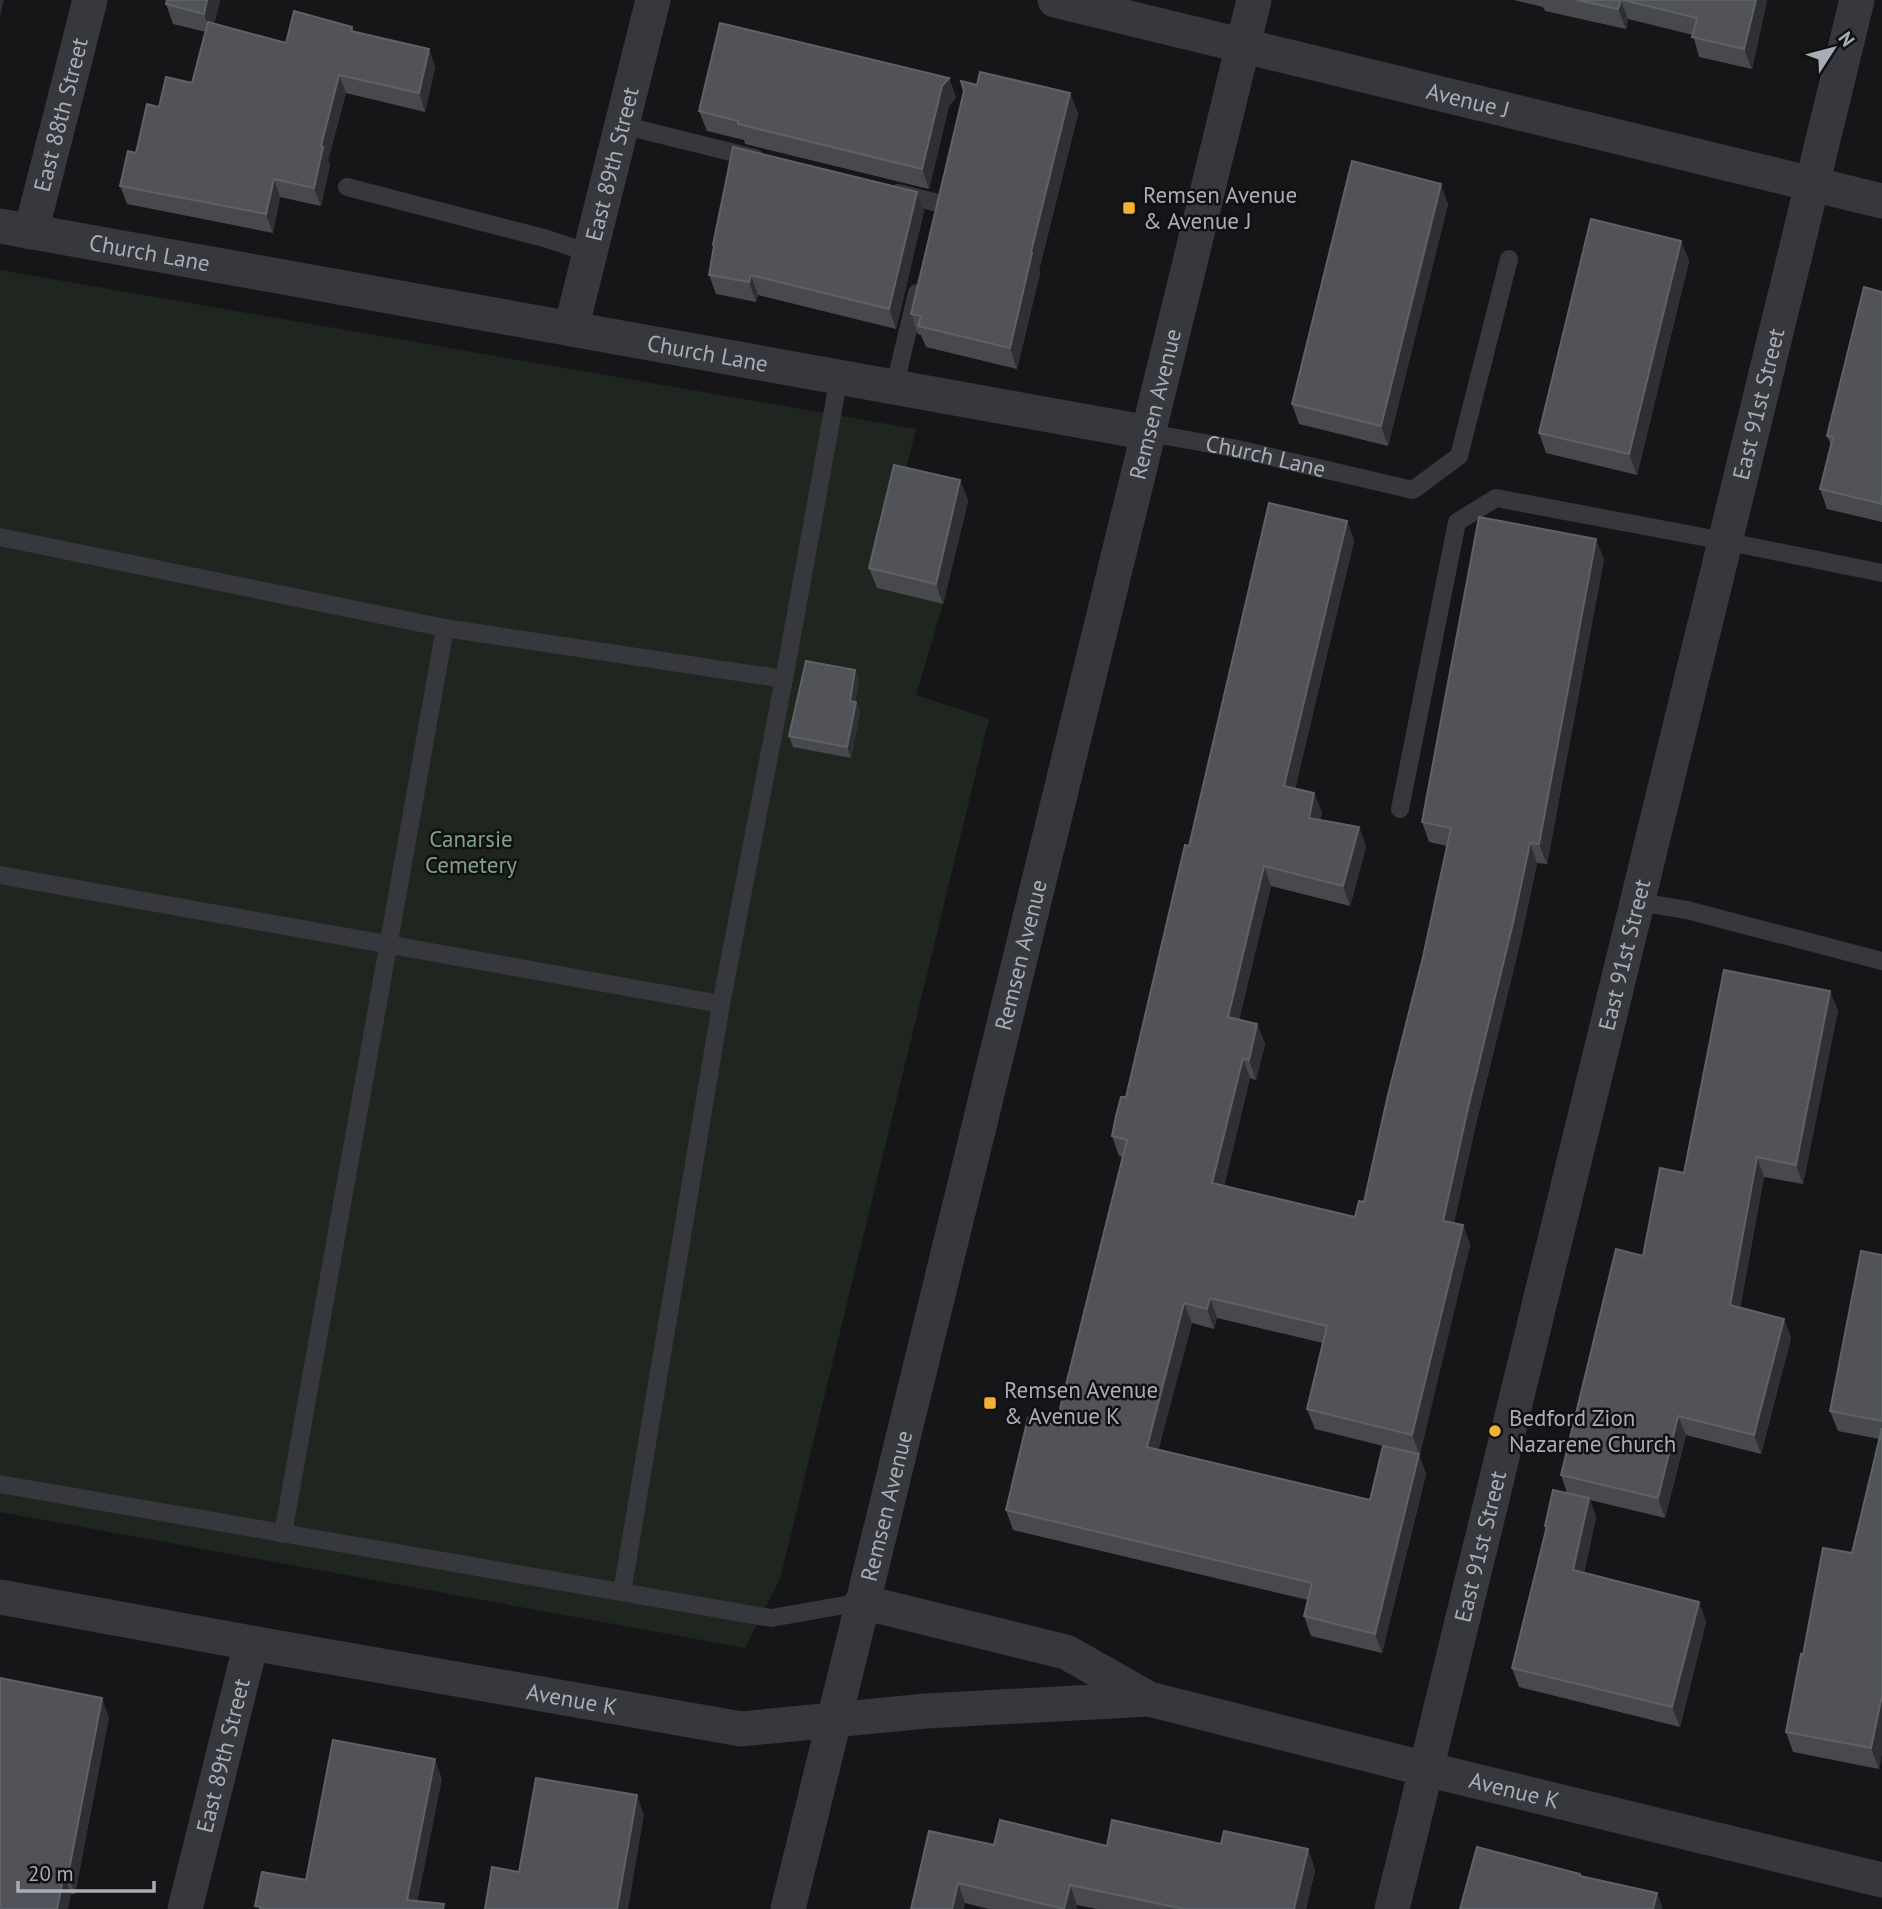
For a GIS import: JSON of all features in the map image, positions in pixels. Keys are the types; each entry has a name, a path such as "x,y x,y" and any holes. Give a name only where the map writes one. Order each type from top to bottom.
{"street":[{"name":"East 88th Street","path":"15,229 90,0"},
{"name":"East 89th Street","path":"571,329 653,0"},
{"name":"Avenue J","path":"1055,0 1882,201"},
{"name":"Remsen Avenue","path":"788,1909 1254,0"},
{"name":"East 91st Street","path":"1392,1909 1857,0"},
{"name":"Church Lane","path":"15,229 1149,433"},
{"name":"Avenue K","path":"0,1597 741,1730 926,1711 1149,1699"},
{"name":"Avenue K","path":"862,1602 1066,1652 1149,1699 1882,1880"},
{"name":"East 89th Street","path":"186,1909 251,1643"}],"lane":[{"path":"622,125 768,161"},
{"path":"347,187 544,238 590,253"},
{"path":"886,190 938,203"},
{"name":"Church Lane","path":"1149,433 1233,448 1413,490 1459,456 1509,259"},
{"path":"894,387 919,282"},
{"path":"622,1592 721,1004 839,377"},
{"path":"1400,809 1457,522 1496,498 1882,573"},
{"path":"0,537 445,628 784,679"},
{"path":"283,1534 445,628"},
{"path":"0,875 721,1004"},
{"path":"1638,902 1687,911 1882,961"},
{"path":"0,1484 771,1618 862,1602"}],"green space":[{"name":"Canarsie Cemetery","path":"0,270 916,429 877,588 943,604 916,695 989,719 780,1579 745,1648 0,1512"}],"building":[{"path":"167,0 207,0 204,14 166,4"},
{"path":"1577,0 1621,0 1618,9"},
{"path":"1623,0 1756,0 1744,49 1692,37 1697,18"},
{"path":"294,11 352,27 351,31 429,49 419,93 339,75 321,146 323,147 314,188 274,179 266,214 120,186 128,151 136,153 147,104 159,107 166,77 192,83 208,22 286,43"},
{"path":"720,23 949,78 942,86 922,169 738,124 738,121 699,111"},
{"path":"980,72 1070,93 1010,348 918,326 921,316 911,314 964,91 961,81 977,85"},
{"path":"733,147 917,192 889,309 751,275 749,282 709,275"},
{"path":"1352,161 1441,184 1381,426 1292,404"},
{"path":"1591,219 1681,241 1629,454 1539,433"},
{"path":"1864,287 1882,292 1882,504 1820,489 1833,437 1827,436"},
{"path":"894,465 960,480 936,584 869,568"},
{"path":"1269,503 1347,521 1284,786 1314,793 1309,818 1359,827 1343,886 1264,866 1228,1017 1257,1024 1249,1060 1243,1058 1212,1183 1355,1217 1359,1201 1364,1202 1451,828 1422,822 1479,517 1596,539 1539,844 1530,843 1443,1221 1463,1225 1412,1435 1307,1409 1327,1326 1210,1298 1207,1309 1184,1303 1147,1447 1370,1500 1383,1446 1419,1454 1375,1634 1304,1616 1312,1583 1006,1510 1028,1418 1056,1425 1127,1140 1112,1136 1116,1116 1121,1097 1126,1097 1185,845 1189,846"},
{"path":"806,661 855,670 850,701 856,702 847,747 789,736"},
{"path":"1724,970 1830,991 1796,1165 1757,1157 1730,1305 1784,1319 1754,1435 1678,1416 1658,1498 1561,1475 1616,1249 1643,1256 1660,1168 1684,1173"},
{"path":"1861,1251 1882,1255 1882,1421 1830,1411"},
{"path":"1882,1428 1882,1695 1871,1748 1786,1732 1823,1548 1852,1553"},
{"path":"1553,1490 1589,1498 1573,1570 1699,1602 1672,1707 1512,1668 1547,1526"},
{"path":"0,1678 102,1698 68,1875 64,1874 57,1909 0,1909"},
{"path":"333,1740 435,1759 407,1900 444,1904 443,1909 260,1909 255,1906 262,1872 306,1880"},
{"path":"536,1778 637,1795 617,1909 485,1909 492,1867 519,1872"},
{"path":"1000,1820 1107,1846 1112,1820 1221,1844 1224,1831 1308,1849 1294,1909 1184,1909 1070,1885 1064,1909 958,1883 952,1909 911,1909 929,1831 994,1845"},
{"path":"1477,1847 1580,1876 1657,1893 1653,1909 1460,1909"}],"place":[{"name":"Remsen Avenue & Avenue J","path":"1129,208"},
{"name":"Remsen Avenue & Avenue K","path":"990,1403"},
{"name":"Bedford Zion Nazarene Church","path":"1495,1431"}]}
